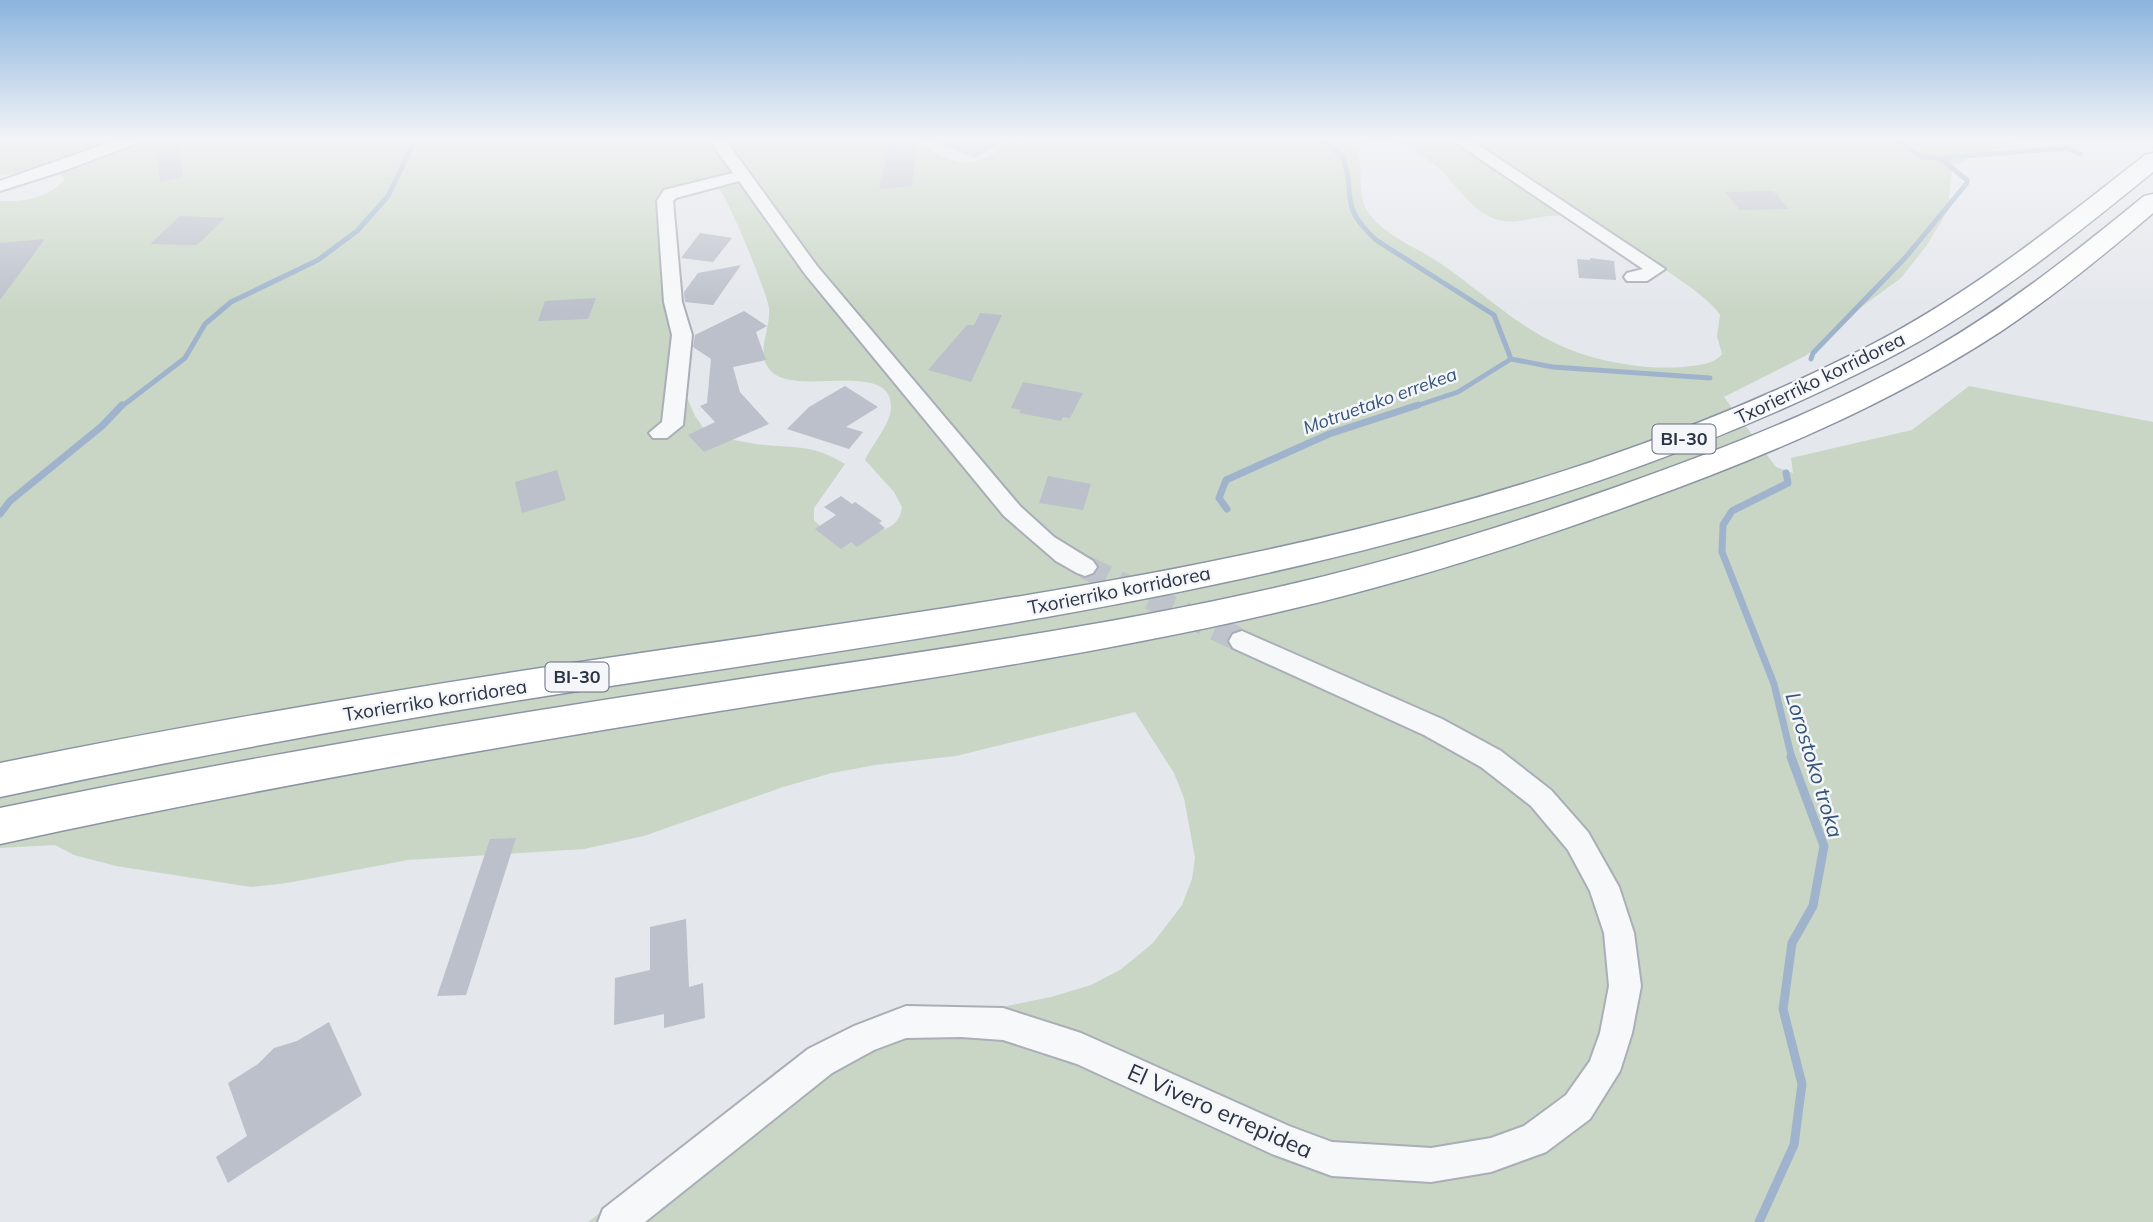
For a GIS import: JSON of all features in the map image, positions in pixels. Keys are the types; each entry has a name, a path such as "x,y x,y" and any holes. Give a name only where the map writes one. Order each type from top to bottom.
{"highway":[{"name":"Txorierriko korridorea","path":"0,780 302,721 986,615 1155,584 1371,537 1499,502 1654,450 1724,423 1875,354 1951,310 2012,270 2108,195"},
{"name":"Txorierriko korridorea","path":"0,826 159,792 385,750 1092,637 1292,596 1444,556 1522,532 1685,475 1756,447 1863,398 1941,356 2015,309 2153,201"}],"street":[{"path":"660,433 672,425 682,335 673,302 665,201 669,195"},
{"path":"757,195 811,270 1012,511 1038,537 1063,556 1085,567"},
{"path":"1544,195 1656,269 1641,277 1633,277"},
{"name":"El Vivero errepidea","path":"616,1222 820,1061 865,1037 906,1022 961,1021 1003,1024 1016,1028 1081,1049 1284,1142 1332,1159 1431,1165 1490,1155 1534,1140 1578,1107 1602,1071 1616,1033 1625,986 1619,933 1604,887 1578,841 1541,797 1491,759 1433,727 1242,641"}],"green space":[{"path":"42,195 682,195 670,198 683,389 695,416 707,433 750,443 809,449 845,464 814,508 814,520 825,531 871,533 892,526 899,518 902,507 894,492 865,460 890,414 887,393 876,385 860,381 799,381 782,378 770,370 764,356 769,316 767,299 723,195 1362,195 1366,209 1385,230 1440,263 1538,334 1568,349 1600,359 1667,368 1704,364 1722,354 1717,336 1720,315 1695,291 1648,258 1577,220 1554,216 1518,221 1500,220 1483,213 1464,195 1949,195 1948,210 1927,245 1901,278 1853,313 1829,338 1805,356 1724,397 1776,467 1793,473 1791,458 1912,430 1969,386 2153,422 2153,1222 588,1222 750,1099 957,1016 1051,997 1091,985 1120,970 1153,943 1182,905 1192,879 1195,858 1184,798 1174,773 1135,712 956,756 832,773 783,787 644,836 584,849 408,860 287,883 251,887 116,866 74,855 55,845 0,848 0,201 36,198"}],"building":[{"path":"1728,195 1777,195 1789,209 1740,210"},
{"path":"180,216 225,218 197,245 150,244"},
{"path":"700,233 732,238 713,262 681,258"},
{"path":"45,239 0,300 0,243"},
{"path":"1577,259 1614,261 1616,280 1579,278"},
{"path":"741,265 713,305 685,302 684,292 698,273"},
{"path":"596,298 588,319 538,321 545,301"},
{"path":"744,311 767,326 756,332 766,360 733,367 740,392 769,424 704,452 688,435 715,422 700,406 707,403 711,359 693,347 695,335"},
{"path":"980,313 1002,315 971,382 928,370 967,325 974,325"},
{"path":"1023,382 1083,393 1070,418 1063,417 1061,421 1019,413 1021,410 1011,408"},
{"path":"845,386 878,407 846,427 863,432 849,449 787,429 809,407"},
{"path":"557,470 566,500 522,513 515,482"},
{"path":"1048,476 1091,484 1083,510 1039,503"},
{"path":"841,496 852,504 855,502 882,521 879,523 885,528 857,547 851,542 841,549 815,529 836,515 824,507"},
{"path":"516,838 466,995 437,996 490,839"},
{"path":"686,919 689,987 703,983 705,1018 664,1028 664,1014 614,1025 615,978 650,970 650,927"},
{"path":"329,1022 362,1095 228,1183 216,1157 247,1136 228,1083 258,1064 274,1048 297,1041"}],"waterway":[{"path":"121,407 185,358 205,324 231,302 318,260 357,231 388,195"},
{"name":"Motruetako errekea","path":"1349,195 1356,217 1376,240 1494,315 1511,359"},
{"path":"1811,359 1813,353 1905,258 1957,195"},
{"name":"Motruetako errekea","path":"1413,407 1458,392 1511,359"},
{"name":"Lorostoko troka","path":"1511,359 1553,367 1710,378"},
{"path":"0,514 10,501 102,426 122,405"},
{"name":"Motruetako errekea","path":"1227,509 1219,498 1226,480 1329,434 1418,405"},
{"name":"Lorostoko troka","path":"1786,473 1788,483 1732,511 1723,525 1722,552 1774,684 1792,759"},
{"name":"Lorostoko troka","path":"1759,1222 1794,1145 1802,1084 1783,1009 1792,943 1813,906 1824,846 1791,757"}],"tunnel":[{"path":"1085,567 1242,641"}]}
